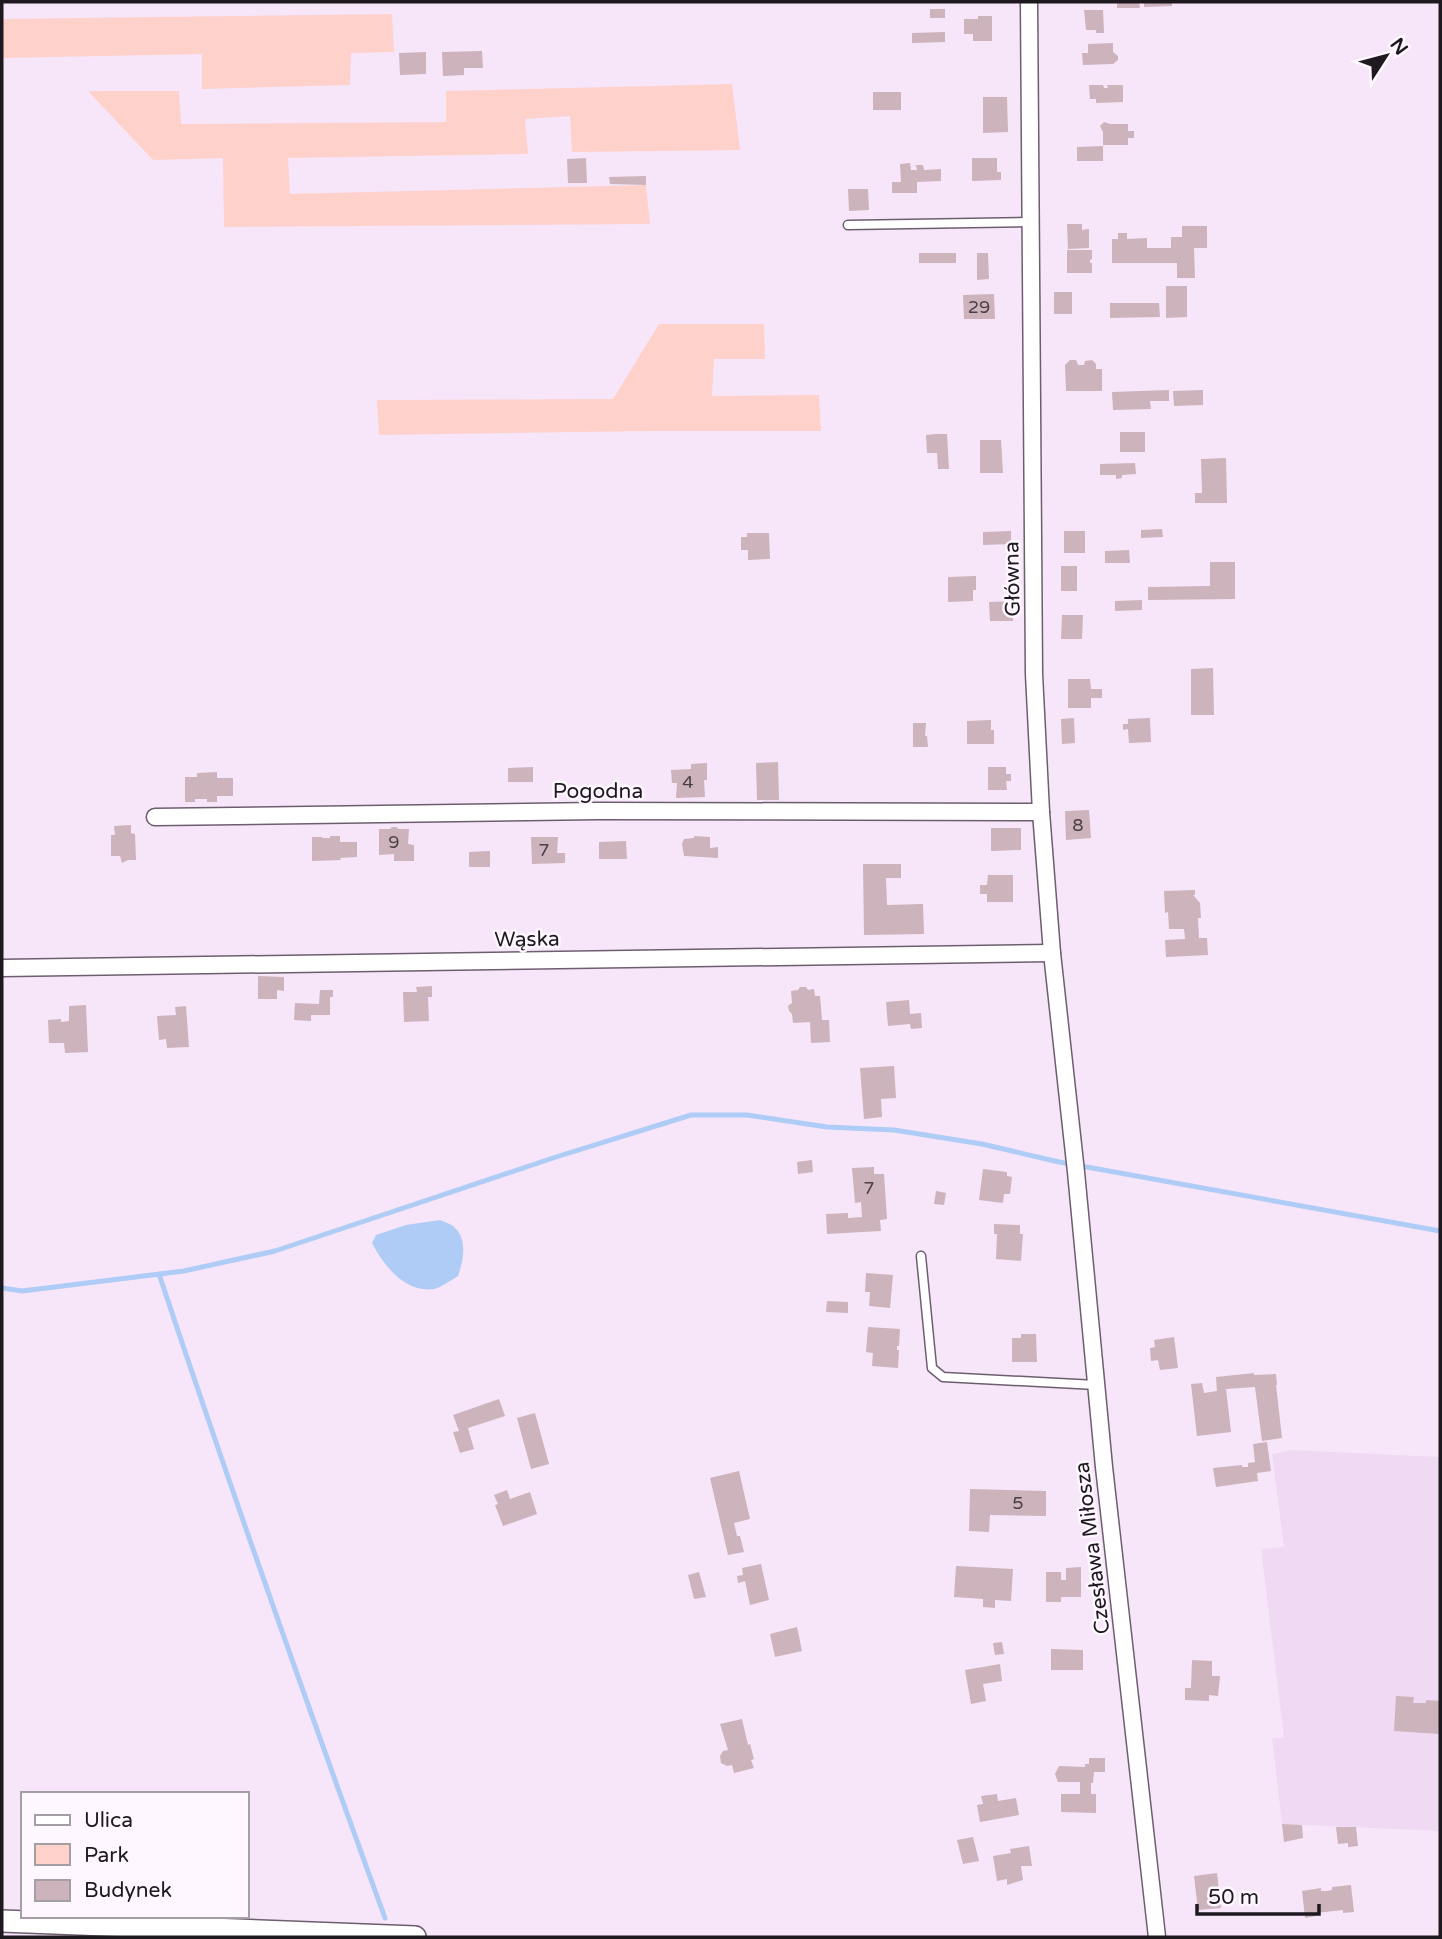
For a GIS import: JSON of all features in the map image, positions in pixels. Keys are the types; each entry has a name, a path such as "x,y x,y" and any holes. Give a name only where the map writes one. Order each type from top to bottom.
{"street":[{"name":"Główna","path":"1028,2 1034,674 1052,953 1074,1153"},
{"name":"Pogodna","path":"155,817 597,811 1041,812"},
{"name":"Wąska","path":"2,968 1052,953"},
{"name":"Czesława Miłosza","path":"1074,1153 1096,1385 1157,1937"},
{"path":"2,1921 297,1935 415,1937"}],"lane":[{"path":"848,225 1030,222"},
{"path":"921,1256 932,1368 943,1377 1096,1385"}],"shaded area":[{"path":"1292,1450 1440,1457 1440,1831 1282,1824 1272,1738 1284,1738 1261,1549 1284,1547 1272,1454"}],"green space":[{"path":"392,14 394,52 351,53 350,85 202,89 202,54 2,58 2,19"},
{"path":"732,84 740,150 572,152 570,116 525,119 528,154 288,158 290,194 646,185 650,224 224,227 223,158 153,160 88,91 179,91 181,124 446,122 446,91"},
{"path":"659,324 764,324 765,359 714,359 712,396 819,395 821,431 379,435 377,400 613,399"}],"water":[{"path":"440,1220 452,1225 462,1239 463,1251 458,1276 434,1289 414,1287 389,1269 372,1243 376,1235 406,1225"}],"building":[{"path":"1117,2 1139,2 1140,8 1117,8"},
{"path":"1144,2 1172,2 1172,6 1144,7"},
{"path":"930,9 945,9 945,18 930,18"},
{"path":"1084,10 1103,10 1104,33 1086,30"},
{"path":"978,16 992,16 992,41 973,41 973,34 964,34 964,19 978,19"},
{"path":"945,32 945,42 912,43 912,33"},
{"path":"1113,43 1113,52 1118,56 1118,60 1113,64 1083,65 1082,53 1088,53 1088,44"},
{"path":"482,51 483,68 464,68 464,75 443,76 442,52"},
{"path":"426,52 426,74 400,75 399,53"},
{"path":"1089,85 1103,85 1108,88 1107,85 1123,85 1123,102 1096,103 1096,99 1090,99"},
{"path":"873,92 901,92 901,110 873,110"},
{"path":"983,97 1007,97 1008,132 983,133"},
{"path":"1104,122 1128,124 1128,131 1134,131 1134,138 1128,138 1128,145 1103,145 1100,126"},
{"path":"1103,146 1103,161 1077,161 1077,147"},
{"path":"586,158 587,183 568,183 567,159"},
{"path":"972,158 997,158 997,172 1001,172 1001,180 972,181"},
{"path":"910,163 911,170 917,170 916,165 923,165 924,170 941,169 941,181 917,182 917,193 892,193 892,182 901,182 900,164"},
{"path":"646,176 646,185 610,184 609,177"},
{"path":"848,189 868,189 869,210 849,211"},
{"path":"1067,224 1082,224 1082,230 1089,229 1089,248 1068,249"},
{"path":"1182,226 1207,226 1207,248 1194,248 1195,278 1177,278 1177,263 1112,263 1112,239 1118,239 1118,233 1127,233 1127,239 1147,238 1147,248 1171,248 1171,237 1182,237"},
{"path":"1067,250 1092,250 1092,273 1067,273"},
{"path":"919,253 956,253 956,263 919,263"},
{"path":"977,253 988,253 989,279 977,280"},
{"path":"1166,286 1187,286 1187,317 1166,318"},
{"path":"1054,292 1072,292 1072,314 1054,314"},
{"path":"994,294 995,319 964,319 963,295"},
{"path":"1110,303 1159,303 1160,317 1110,318"},
{"path":"1070,360 1084,365 1085,361 1092,360 1096,369 1102,369 1102,391 1066,391 1065,365"},
{"path":"1169,390 1169,401 1150,401 1151,409 1113,410 1112,392"},
{"path":"1203,390 1203,405 1174,406 1173,391"},
{"path":"1120,432 1145,432 1145,452 1120,452"},
{"path":"947,434 949,469 938,469 937,453 927,453 926,435"},
{"path":"980,440 1001,440 1003,473 980,473"},
{"path":"1226,458 1227,503 1195,503 1195,493 1202,493 1201,459"},
{"path":"1135,463 1136,474 1122,475 1122,478 1116,479 1116,475 1100,475 1100,464"},
{"path":"1162,529 1163,537 1141,538 1141,530"},
{"path":"1011,531 1011,544 983,545 983,532"},
{"path":"1064,531 1085,531 1085,553 1064,553"},
{"path":"747,533 769,533 770,559 748,560 748,550 741,550 741,537 747,537"},
{"path":"1129,550 1130,563 1105,563 1105,551"},
{"path":"1210,562 1235,562 1235,599 1148,600 1148,587 1210,586"},
{"path":"1061,566 1077,566 1077,591 1061,591"},
{"path":"976,576 973,601 948,602 948,577"},
{"path":"1142,600 1142,610 1115,611 1115,601"},
{"path":"1013,601 1013,621 990,621 989,602"},
{"path":"1062,615 1083,615 1082,639 1061,639"},
{"path":"1213,668 1214,715 1191,715 1191,669"},
{"path":"1068,679 1090,679 1091,689 1102,689 1102,698 1091,698 1091,708 1068,708"},
{"path":"1074,718 1075,743 1062,744 1061,719"},
{"path":"1150,718 1151,742 1129,743 1128,729 1123,730 1123,724 1128,724 1128,719"},
{"path":"991,720 994,744 967,744 967,721"},
{"path":"913,723 926,723 928,747 913,747"},
{"path":"778,762 779,800 757,800 756,763"},
{"path":"707,763 705,797 676,798 677,783 672,783 671,770 691,769 691,764"},
{"path":"533,767 533,782 508,782 508,768"},
{"path":"988,767 1006,767 1006,774 1011,774 1011,781 1006,781 1007,790 988,790"},
{"path":"217,772 217,778 233,778 233,796 217,796 217,802 195,799 195,802 185,802 185,777"},
{"path":"1089,810 1091,838 1066,840 1065,811"},
{"path":"131,825 131,833 135,834 136,860 122,863 120,856 111,856 111,835 115,835 114,826"},
{"path":"991,828 1021,828 1021,850 991,851"},
{"path":"379,829 409,829 408,844 414,845 414,861 394,861 394,854 379,855"},
{"path":"340,836 340,842 357,842 357,857 312,861 312,837"},
{"path":"694,836 710,837 710,848 718,847 718,858 684,856 684,839"},
{"path":"531,837 558,837 557,853 565,853 565,863 532,864"},
{"path":"626,841 627,859 599,859 599,842"},
{"path":"490,851 490,867 469,867 469,852"},
{"path":"863,864 901,864 901,878 886,878 887,905 923,904 924,934 864,935"},
{"path":"988,875 1013,875 1013,902 987,902 987,894 980,894 980,885 987,885"},
{"path":"1195,890 1193,895 1200,903 1199,938 1207,938 1208,955 1166,957 1165,940 1185,939 1184,929 1169,929 1164,891"},
{"path":"258,976 284,977 284,991 277,990 277,999 258,999"},
{"path":"432,986 432,997 428,997 429,1021 404,1022 403,992 417,992 416,987"},
{"path":"800,987 814,989 815,996 820,996 822,1020 829,1020 830,1042 811,1043 810,1022 793,1023 788,1006 792,1003 791,991"},
{"path":"320,990 333,990 333,997 330,997 330,1015 311,1015 311,1021 294,1020 295,1003 319,1004"},
{"path":"909,1000 910,1014 921,1013 922,1028 911,1029 910,1024 888,1026 886,1002"},
{"path":"86,1005 88,1052 65,1053 64,1043 49,1043 48,1020 69,1021 69,1006"},
{"path":"186,1006 189,1047 167,1048 166,1039 159,1040 157,1016 176,1015 175,1007"},
{"path":"894,1066 896,1098 881,1099 882,1117 864,1119 860,1068"},
{"path":"812,1160 813,1172 798,1174 797,1162"},
{"path":"874,1167 874,1174 884,1174 887,1219 880,1220 881,1231 827,1234 826,1214 848,1213 848,1218 862,1217 861,1202 855,1203 852,1168"},
{"path":"983,1169 1007,1172 1007,1176 1012,1177 1010,1194 1004,1194 1003,1203 979,1200"},
{"path":"936,1191 946,1193 944,1205 934,1204"},
{"path":"994,1224 1020,1225 1020,1234 1023,1234 1021,1261 996,1259 997,1234 994,1234"},
{"path":"866,1273 893,1275 890,1308 869,1306 870,1292 865,1292"},
{"path":"827,1301 848,1302 848,1313 826,1312"},
{"path":"868,1327 900,1329 897,1346 898,1368 872,1366 873,1353 866,1352"},
{"path":"1021,1334 1036,1334 1037,1362 1012,1362 1012,1338 1021,1338"},
{"path":"1174,1337 1178,1368 1160,1370 1158,1360 1151,1361 1150,1348 1155,1347 1154,1340"},
{"path":"1276,1374 1282,1438 1262,1441 1255,1387 1226,1389 1231,1432 1197,1436 1191,1384 1202,1383 1204,1393 1217,1391 1216,1377"},
{"path":"499,1399 505,1416 468,1428 474,1449 460,1453 453,1432 459,1431 453,1415"},
{"path":"535,1413 549,1464 531,1469 517,1418"},
{"path":"1267,1442 1271,1471 1257,1473 1258,1481 1216,1487 1213,1468 1242,1465 1248,1467 1248,1463 1255,1462 1253,1444"},
{"path":"739,1471 750,1519 734,1523 744,1552 728,1555 710,1478"},
{"path":"970,1489 1046,1491 1046,1516 990,1515 989,1532 969,1531"},
{"path":"507,1490 510,1499 530,1492 537,1514 503,1526 494,1495"},
{"path":"761,1564 769,1600 750,1605 745,1581 738,1583 737,1576 743,1575 742,1568"},
{"path":"956,1566 1013,1569 1011,1601 995,1600 995,1608 983,1607 983,1599 954,1597"},
{"path":"1081,1567 1081,1597 1061,1597 1061,1602 1046,1602 1046,1572 1061,1572 1061,1580 1066,1580 1066,1568"},
{"path":"699,1572 706,1597 694,1599 688,1575"},
{"path":"797,1627 802,1651 775,1657 770,1634"},
{"path":"1002,1642 1004,1654 995,1655 993,1643"},
{"path":"1051,1649 1083,1650 1083,1670 1051,1670"},
{"path":"1192,1660 1212,1661 1212,1676 1220,1676 1218,1696 1209,1695 1209,1701 1185,1700 1185,1688 1191,1688"},
{"path":"1000,1664 1002,1681 983,1684 986,1701 971,1704 965,1670"},
{"path":"1396,1696 1414,1697 1413,1703 1440,1701 1440,1734 1394,1731"},
{"path":"742,1719 754,1759 751,1760 754,1768 734,1773 732,1765 721,1763 720,1756 723,1751 728,1750 720,1724"},
{"path":"1089,1758 1105,1758 1105,1772 1094,1772 1091,1783 1091,1794 1096,1794 1096,1813 1061,1812 1061,1794 1080,1794 1080,1782 1058,1782 1055,1774 1059,1766 1085,1767 1085,1764 1089,1764"},
{"path":"997,1794 998,1801 1016,1798 1019,1815 980,1822 977,1805 983,1804 981,1796"},
{"path":"1282,1824 1302,1825 1303,1838 1284,1842"},
{"path":"1336,1827 1356,1827 1358,1846 1338,1844"},
{"path":"973,1837 979,1861 963,1864 957,1840"},
{"path":"1029,1846 1032,1866 1021,1866 1023,1880 1007,1885 1007,1879 997,1881 993,1856 1011,1853 1010,1849"},
{"path":"1217,1873 1221,1908 1198,1910 1194,1876"},
{"path":"1351,1885 1354,1912 1343,1913 1343,1910 1316,1913 1316,1916 1305,1918 1302,1891 1321,1888 1321,1891 1327,1891 1332,1890 1332,1887"}],"waterway":[{"path":"2,1288 22,1291 184,1271 275,1251 691,1115 747,1115 827,1127 894,1130 982,1144 1059,1162 1440,1231"},
{"path":"159,1274 270,1597 385,1918"}]}
